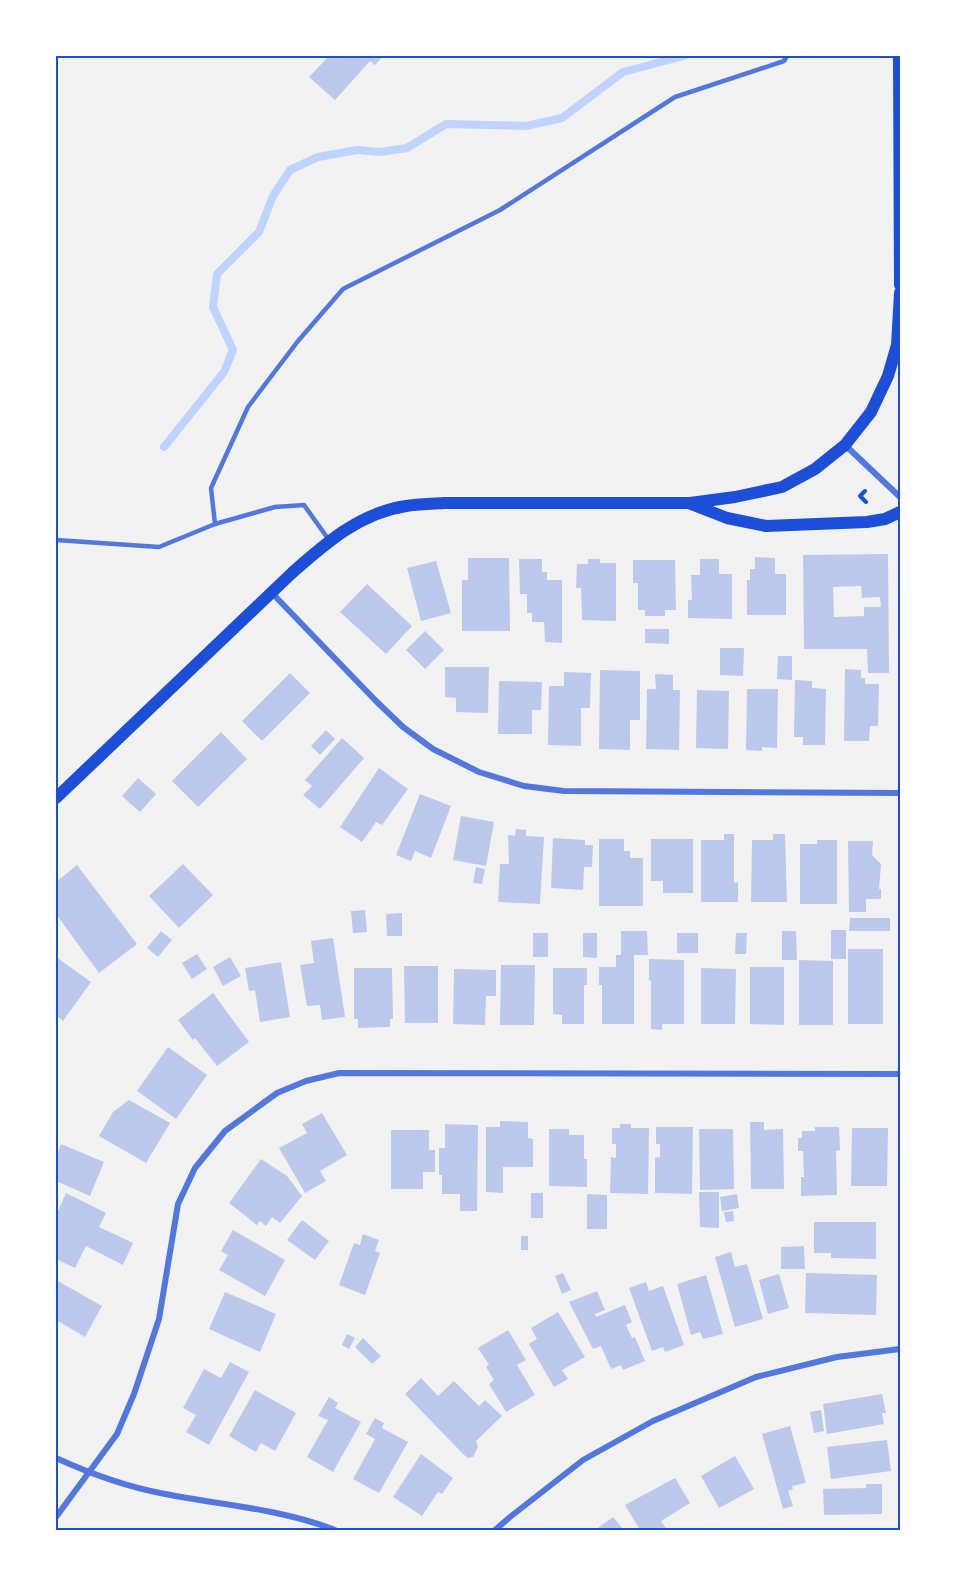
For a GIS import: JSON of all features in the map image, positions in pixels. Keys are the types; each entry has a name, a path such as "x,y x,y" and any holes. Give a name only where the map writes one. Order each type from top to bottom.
{"main road":[{"path":"899,56 900,285"},
{"path":"56,798 271,592 329,540 355,523 405,506 483,502 690,503 782,487 815,469 845,446 871,412 888,376 897,345 900,293"},
{"path":"690,503 727,518 766,526 867,522 885,519 900,512"}],"street":[{"path":"845,446 900,497"},
{"path":"271,592 403,727 433,749 479,772 524,786 564,791 900,794"},
{"path":"56,1517 117,1434 134,1394 159,1319 178,1204 195,1168 225,1131 278,1093 306,1081 339,1073 900,1074"},
{"path":"495,1530 583,1460 653,1421 756,1377 837,1357 900,1349"},
{"path":"56,1458 115,1482 164,1494 280,1514 335,1530"}],"lane":[{"path":"215,524 211,488 248,407 298,341 343,289 500,210 675,97 784,61 787,56"},
{"path":"56,540 159,548 215,524 275,507 304,505 329,540"}],"building":[{"path":"329,56 383,56 375,65 370,61 335,100 309,77"},
{"path":"888,554 889,673 868,673 867,649 804,649 803,555","holes":["861,586 862,598 880,597 881,607 864,607 864,616 834,617 833,587"]},
{"path":"755,557 775,558 775,574 786,574 786,615 747,615 747,580 750,580 750,569 755,569"},
{"path":"468,558 509,558 510,631 462,631 462,580 468,580"},
{"path":"519,559 542,559 542,572 547,572 547,580 562,580 562,643 545,642 544,622 532,622 532,613 527,613 527,594 520,594"},
{"path":"588,559 600,559 600,563 616,563 616,621 582,620 581,588 576,588 577,564 588,564"},
{"path":"700,559 719,559 719,574 732,574 732,619 688,618 688,600 692,600 691,575 700,575"},
{"path":"633,560 675,560 676,610 665,610 665,616 645,616 645,610 638,610 638,583 633,583"},
{"path":"436,561 451,613 421,621 407,568"},
{"path":"367,584 412,626 386,654 340,612"},
{"path":"645,629 669,629 669,644 645,643"},
{"path":"425,631 444,650 425,669 406,650"},
{"path":"720,648 744,648 743,676 720,675"},
{"path":"778,656 792,656 792,680 777,679"},
{"path":"445,667 489,667 488,713 456,712 456,698 445,697"},
{"path":"845,669 861,670 861,678 865,678 865,684 879,684 878,726 870,726 869,741 844,741"},
{"path":"600,670 640,671 640,720 630,720 630,750 599,749"},
{"path":"564,672 591,673 590,708 581,708 581,746 548,745 549,686 564,686"},
{"path":"290,673 310,693 262,741 242,721"},
{"path":"655,674 673,675 673,690 680,690 679,750 646,749 647,689 656,689"},
{"path":"795,680 812,681 812,688 826,689 825,745 803,745 803,737 794,737"},
{"path":"499,681 542,682 541,710 532,710 532,734 498,734"},
{"path":"747,689 778,689 777,748 762,747 762,751 746,750"},
{"path":"697,690 729,691 728,749 696,748"},
{"path":"326,730 335,739 320,755 311,746"},
{"path":"221,732 247,759 198,807 172,781"},
{"path":"342,738 364,758 320,809 303,795 312,786 305,780"},
{"path":"379,768 408,789 382,825 376,822 362,842 340,827"},
{"path":"138,778 156,794 140,812 122,796"},
{"path":"420,794 451,806 431,858 415,851 411,861 396,855"},
{"path":"461,816 494,822 486,866 453,860"},
{"path":"516,829 526,830 526,836 544,837 540,904 498,902 500,864 509,864 508,835 515,836"},
{"path":"724,834 734,834 734,883 738,882 738,902 701,902 701,840 724,840"},
{"path":"773,834 785,834 787,902 751,902 752,840 773,840"},
{"path":"553,838 585,840 585,845 593,845 592,867 584,867 583,890 551,888"},
{"path":"599,839 624,839 624,851 630,851 630,858 643,858 643,906 599,906"},
{"path":"651,839 693,839 693,893 663,893 663,881 651,881"},
{"path":"817,840 837,840 837,904 800,904 800,844 817,844"},
{"path":"848,841 873,841 872,855 881,864 879,889 881,889 881,899 866,899 866,912 849,912"},
{"path":"183,864 213,895 179,928 149,896"},
{"path":"77,865 137,944 99,973 56,914 56,882"},
{"path":"476,867 485,869 482,884 473,883"},
{"path":"365,910 367,932 353,933 351,911"},
{"path":"402,913 402,936 387,936 386,914"},
{"path":"850,918 890,918 890,931 849,931"},
{"path":"831,930 846,930 846,959 831,959"},
{"path":"161,931 172,940 158,957 147,948"},
{"path":"621,931 647,931 648,955 634,955 634,1024 602,1024 602,985 599,985 599,967 616,967 616,955 621,955"},
{"path":"782,931 796,931 797,960 782,960"},
{"path":"533,933 548,933 548,957 533,957"},
{"path":"583,933 597,933 597,958 583,957"},
{"path":"677,933 698,933 698,953 677,953"},
{"path":"736,933 747,933 746,954 735,954"},
{"path":"333,938 345,1017 322,1020 320,1005 307,1006 300,965 314,963 311,941"},
{"path":"848,949 883,949 883,1024 848,1024"},
{"path":"197,954 207,969 192,979 182,963"},
{"path":"56,957 91,982 63,1021 56,1015"},
{"path":"230,957 241,976 223,986 213,967"},
{"path":"649,959 684,960 684,1024 662,1024 662,1030 651,1029"},
{"path":"799,960 833,961 833,1025 799,1025"},
{"path":"281,962 290,1017 260,1022 255,990 249,991 245,968"},
{"path":"501,965 535,965 534,1025 500,1025"},
{"path":"404,966 438,966 438,1023 405,1023"},
{"path":"750,967 784,967 784,1025 750,1024"},
{"path":"354,968 392,968 393,1019 390,1019 390,1027 358,1028 358,1019 354,1019"},
{"path":"553,968 587,968 587,985 584,985 584,1024 562,1024 562,1015 553,1014"},
{"path":"701,968 736,969 735,1024 701,1024"},
{"path":"454,969 496,970 496,996 486,996 485,1025 453,1024"},
{"path":"213,993 249,1042 217,1066 178,1020"},
{"path":"168,1047 207,1075 176,1119 137,1091"},
{"path":"129,1100 170,1123 146,1163 99,1136 113,1112"},
{"path":"322,1113 347,1155 320,1171 326,1181 305,1193 279,1148 307,1133 302,1124"},
{"path":"500,1121 528,1122 528,1138 533,1139 533,1167 503,1167 503,1193 486,1192 486,1127 500,1127"},
{"path":"750,1122 764,1122 764,1130 783,1129 784,1189 751,1189"},
{"path":"445,1124 478,1125 477,1211 460,1211 460,1194 442,1194 439,1148 445,1148"},
{"path":"620,1124 631,1124 631,1128 649,1128 648,1194 610,1193 611,1157 616,1158 616,1144 612,1144 612,1128 620,1128"},
{"path":"656,1127 693,1127 692,1194 655,1193 655,1158 660,1157 660,1144 656,1144"},
{"path":"815,1127 839,1127 840,1150 836,1151 837,1195 801,1196 801,1177 804,1177 803,1151 798,1151 798,1138 802,1138 802,1131 815,1131"},
{"path":"852,1128 888,1128 887,1186 851,1186"},
{"path":"549,1129 569,1129 569,1135 584,1135 587,1187 549,1186"},
{"path":"699,1129 733,1129 734,1189 700,1190"},
{"path":"391,1130 429,1130 429,1150 435,1150 435,1172 423,1172 423,1189 391,1189"},
{"path":"61,1144 104,1162 90,1196 56,1181 56,1158"},
{"path":"261,1159 287,1176 302,1196 280,1223 272,1217 266,1226 260,1221 257,1225 229,1203"},
{"path":"699,1192 719,1192 719,1228 700,1227"},
{"path":"66,1193 106,1213 99,1227 133,1243 123,1265 86,1246 75,1268 56,1259 56,1216"},
{"path":"531,1193 543,1193 543,1218 531,1218"},
{"path":"587,1194 607,1195 607,1229 587,1229"},
{"path":"737,1194 739,1208 722,1211 720,1197"},
{"path":"733,1211 734,1221 726,1222 724,1212"},
{"path":"302,1220 329,1241 315,1260 287,1240"},
{"path":"814,1222 876,1222 876,1259 831,1258 831,1253 814,1253"},
{"path":"233,1230 285,1260 265,1296 219,1270 228,1255 221,1251"},
{"path":"363,1234 379,1240 375,1251 380,1253 365,1295 339,1285 354,1243 360,1245"},
{"path":"521,1236 528,1236 528,1250 521,1250"},
{"path":"804,1246 805,1269 781,1269 781,1247"},
{"path":"731,1252 735,1267 747,1264 763,1319 735,1327 715,1257"},
{"path":"563,1273 571,1290 562,1294 555,1276"},
{"path":"806,1273 877,1275 876,1315 805,1313"},
{"path":"779,1274 789,1308 768,1314 759,1280"},
{"path":"706,1275 723,1334 703,1339 700,1332 691,1335 677,1284"},
{"path":"56,1280 102,1306 85,1337 56,1320"},
{"path":"646,1282 649,1291 663,1286 684,1345 665,1352 663,1347 652,1351 629,1288"},
{"path":"597,1291 605,1310 595,1314 596,1317 625,1305 632,1322 626,1325 632,1338 635,1337 645,1361 623,1370 621,1365 611,1369 601,1346 593,1349 569,1302"},
{"path":"225,1292 276,1314 260,1352 209,1329"},
{"path":"558,1312 585,1357 562,1370 568,1379 554,1387 529,1344 537,1339 531,1328"},
{"path":"508,1330 526,1360 517,1365 535,1395 506,1412 489,1384 494,1380 486,1367 489,1365 478,1348"},
{"path":"347,1334 355,1338 349,1349 342,1345"},
{"path":"363,1338 381,1356 372,1364 355,1347"},
{"path":"230,1362 249,1372 209,1445 186,1432 196,1415 183,1408 204,1369 221,1378"},
{"path":"421,1378 438,1396 454,1381 479,1406 485,1400 502,1416 476,1441 478,1447 473,1457 468,1458 463,1454 405,1394"},
{"path":"255,1390 296,1413 275,1451 261,1443 256,1452 229,1436"},
{"path":"882,1394 886,1413 882,1413 884,1424 827,1434 823,1404"},
{"path":"329,1397 338,1403 335,1408 361,1422 333,1472 307,1457 328,1420 318,1416"},
{"path":"821,1410 824,1431 814,1433 810,1412"},
{"path":"375,1418 384,1423 382,1428 408,1442 379,1493 353,1479 375,1439 366,1434"},
{"path":"790,1426 806,1483 792,1486 793,1489 788,1491 793,1506 783,1509 762,1434"},
{"path":"887,1440 891,1471 831,1479 827,1447"},
{"path":"421,1454 453,1478 442,1494 438,1492 422,1516 393,1497"},
{"path":"735,1456 754,1489 719,1508 701,1476"},
{"path":"675,1478 690,1503 661,1521 667,1530 640,1530 625,1505"},
{"path":"866,1484 882,1484 882,1514 824,1515 823,1489 866,1488"},
{"path":"613,1517 624,1530 595,1530"}],"waterway":[{"path":"164,447 224,372 233,350 213,307 217,274 259,232 273,196 290,170 318,157 357,150 380,152 407,148 446,124 526,126 562,118 623,72 684,56"}]}
